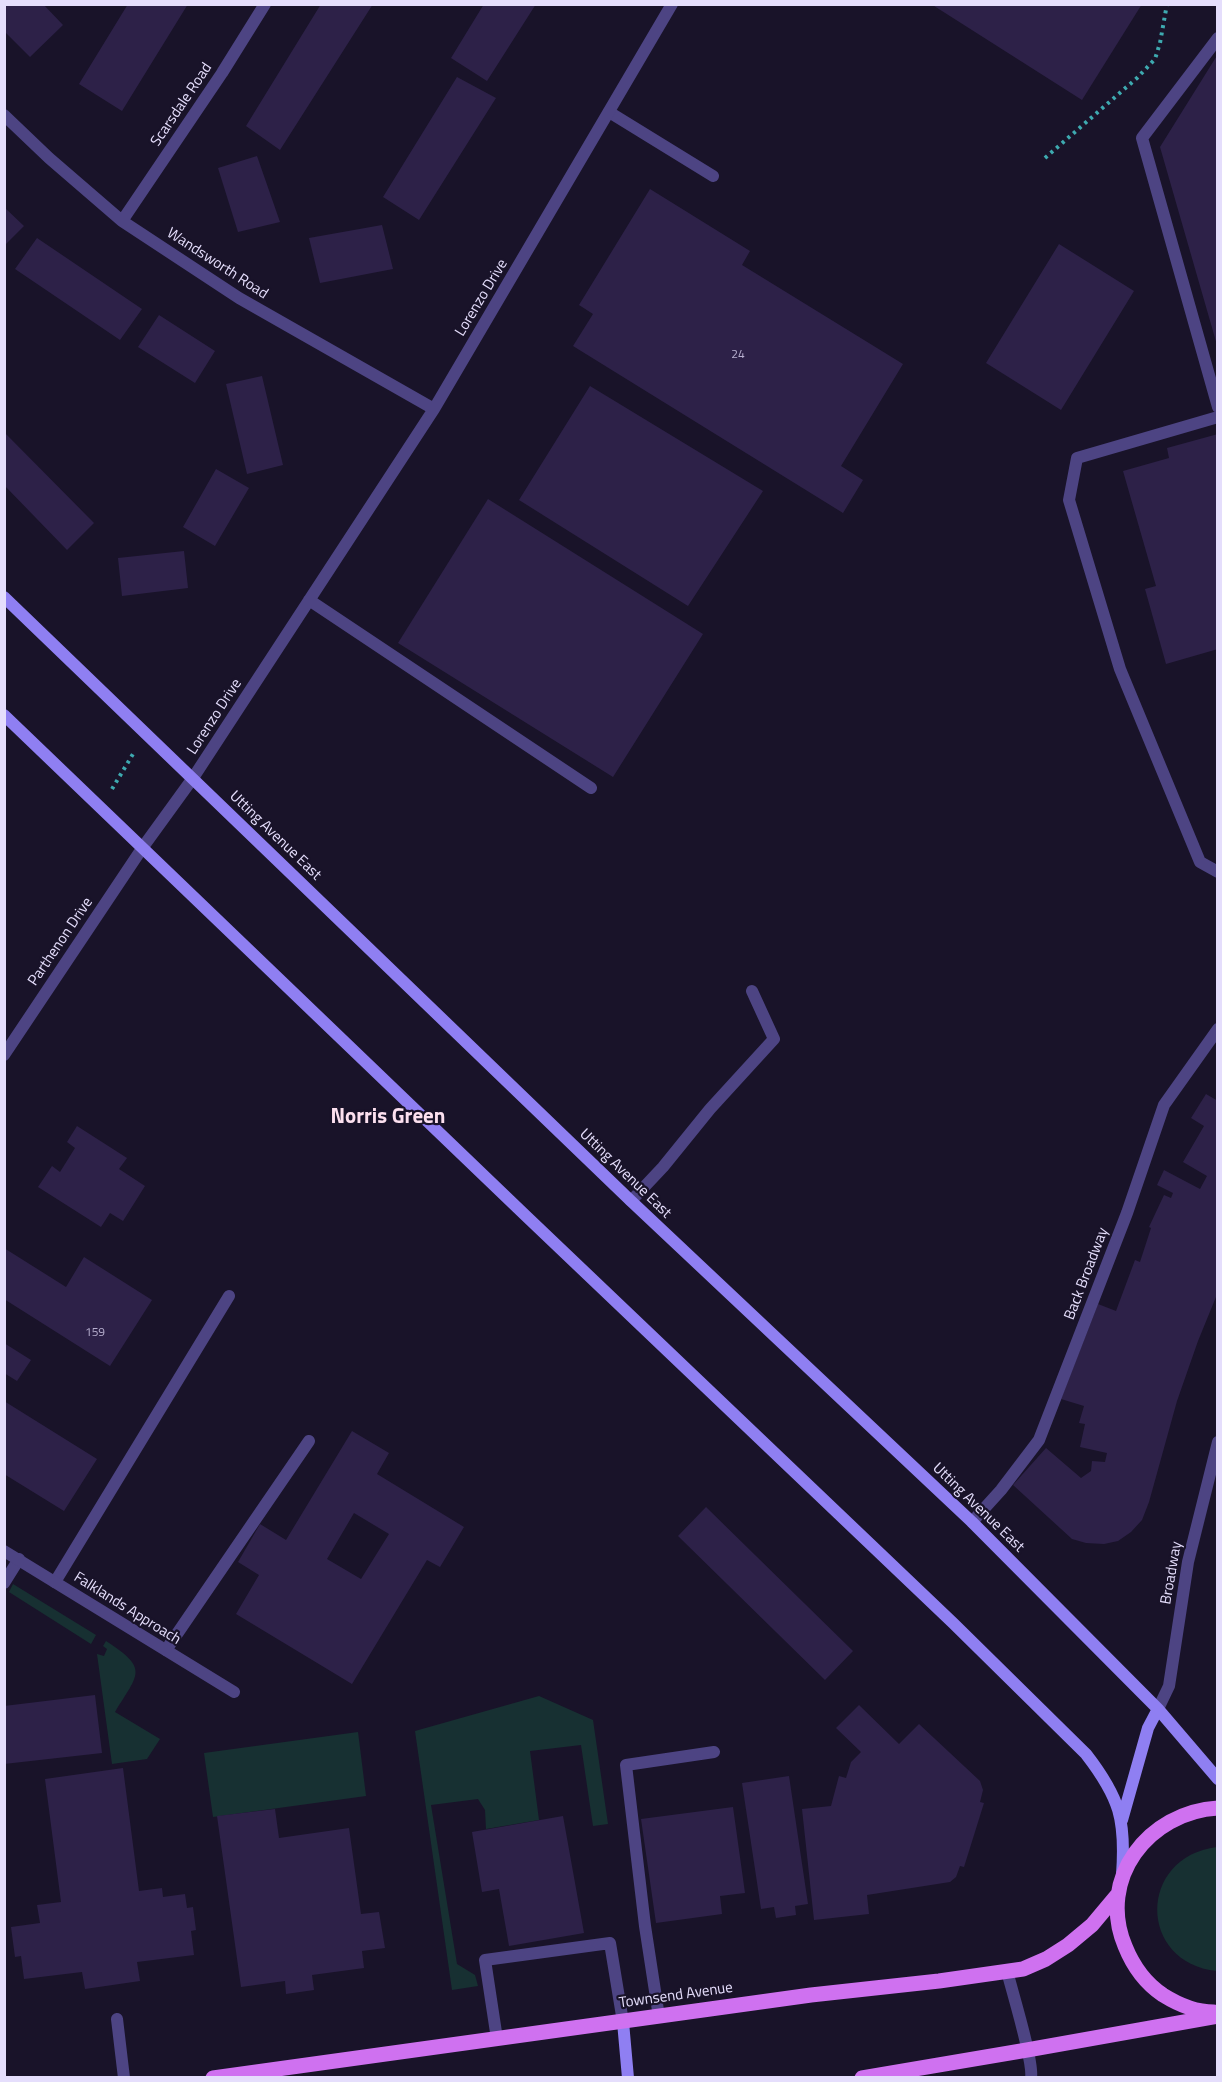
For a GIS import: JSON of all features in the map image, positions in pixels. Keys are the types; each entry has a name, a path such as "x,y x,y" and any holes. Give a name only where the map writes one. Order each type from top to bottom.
{"main road":[{"path":"1218,1808 1200,1809 1168,1821 1142,1843 1130,1859 1122,1876 1117,1914 1119,1933 1132,1963 1152,1987 1178,2004 1218,2014"},
{"name":"Townsend Avenue","path":"213,2078 279,2073 497,2039 1023,1968 1046,1959 1068,1945 1092,1925 1118,1894"},
{"path":"862,2078 1218,2014"}],"street":[{"name":"Scarsdale Road","path":"122,221 222,72 264,4"},
{"name":"Lorenzo Drive","path":"143,847 193,778 434,409 672,4"},
{"path":"1218,38 1142,138 1218,406"},
{"path":"609,112 713,176"},
{"name":"Wandsworth Road","path":"4,116 122,221 239,298 434,409"},
{"path":"1218,417 1077,458 1069,500 1120,669 1200,862 1218,872"},
{"name":"Utting Avenue East","path":"4,597 631,1202 972,1522 1158,1709 1218,1779"},
{"path":"309,600 591,788"},
{"path":"4,715 953,1623 1086,1754 1111,1790 1122,1820 1124,1848 1122,1876"},
{"name":"Parthenon Drive","path":"4,1054 143,847"},
{"path":"631,1202 710,1109 774,1039 752,991"},
{"name":"Back Broadway","path":"972,1522 1001,1490 1039,1440 1127,1213 1164,1105 1218,1029"},
{"path":"55,1582 229,1296"},
{"path":"166,1650 309,1441"},
{"name":"Broadway","path":"1158,1709 1169,1686 1188,1562 1218,1442"},
{"name":"Falklands Approach","path":"4,1551 234,1692"},
{"path":"4,1583 19,1559"},
{"path":"1122,1820 1148,1728 1158,1709"},
{"path":"659,2017 645,1926 626,1765 714,1752"},
{"path":"497,2039 485,1960 610,1943 623,2022 628,2078"},
{"path":"1007,1971 1032,2072 1031,2078"},
{"path":"117,2019 124,2078"}],"path":[{"path":"1045,158 1137,78 1155,59 1167,4"},
{"path":"102,808 145,732"}],"green space":[{"path":"13,1584 96,1635 91,1644 9,1592"},
{"path":"106,1641 129,1658 136,1672 130,1688 115,1712 160,1739 147,1759 112,1764 97,1654 104,1656 107,1649 103,1646"},
{"path":"539,1696 593,1720 608,1824 593,1826 581,1745 530,1751 539,1820 486,1829 485,1810 478,1799 431,1805 457,1964 475,1975 478,1986 452,1990 415,1731"},
{"path":"358,1732 366,1796 213,1817 204,1753"},
{"path":"1218,1847 1217,1971 1191,1964 1172,1950 1161,1931 1157,1910 1161,1889 1172,1869 1191,1855"}],"building":[{"path":"4,4 43,4 63,25 30,57 4,31"},
{"path":"128,4 188,4 122,111 79,84"},
{"path":"321,4 373,4 280,150 246,126"},
{"path":"484,4 536,4 487,81 451,58"},
{"path":"931,4 1142,4 1082,100"},
{"path":"1218,54 1218,345 1217,345 1160,147"},
{"path":"457,77 496,98 419,220 383,197"},
{"path":"257,156 280,222 238,232 218,168"},
{"path":"650,189 750,251 742,265 903,364 841,466 863,480 843,513 573,346 593,314 579,305"},
{"path":"4,207 24,226 4,246"},
{"path":"382,225 393,269 320,283 309,238"},
{"path":"37,238 142,309 120,340 15,269"},
{"path":"1059,244 1134,291 1061,410 986,363"},
{"path":"159,315 215,351 195,383 138,347"},
{"path":"262,376 283,465 247,474 226,384"},
{"path":"590,386 763,491 688,606 519,500"},
{"path":"4,432 94,523 67,550 4,485"},
{"path":"1218,434 1218,649 1166,664 1145,589 1156,586 1123,471 1169,458 1167,448"},
{"path":"216,469 249,488 215,546 183,527"},
{"path":"488,499 703,634 613,777 398,643"},
{"path":"184,551 188,588 122,596 118,558"},
{"path":"1206,1094 1218,1101 1218,1292 1177,1401 1142,1520 1118,1541 1104,1544 1086,1543 1072,1539 1013,1485 1046,1448 1081,1478 1091,1471 1092,1461 1105,1462 1107,1453 1080,1447 1085,1424 1079,1423 1084,1406 1061,1399 1098,1304 1116,1311 1135,1260 1140,1262 1151,1228 1149,1227 1164,1195 1171,1198 1173,1193 1157,1185 1164,1170 1200,1189 1207,1176 1183,1162 1204,1126 1191,1118"},
{"path":"77,1126 127,1158 119,1169 145,1186 123,1221 110,1213 101,1227 38,1187 52,1166 60,1172 75,1148 67,1142"},
{"path":"4,1248 66,1287 84,1257 152,1300 110,1366 4,1299"},
{"path":"4,1343 31,1360 17,1381 4,1373"},
{"path":"4,1401 97,1459 64,1511 4,1474"},
{"path":"352,1431 389,1453 377,1474 464,1527 440,1567 427,1560 352,1684 236,1614 259,1575 238,1562 260,1524 286,1540","holes":["354,1513 389,1534 361,1579 327,1559"]},
{"path":"706,1507 853,1651 825,1680 678,1536"},
{"path":"95,1695 102,1753 4,1764 4,1706"},
{"path":"859,1705 899,1744 919,1724 980,1781 983,1790 980,1802 984,1803 964,1867 960,1866 956,1877 950,1882 867,1895 869,1914 814,1920 802,1809 831,1806 839,1776 846,1778 851,1762 861,1752 836,1728"},
{"path":"123,1768 139,1891 162,1888 163,1897 185,1894 187,1908 193,1907 196,1930 191,1931 194,1955 137,1962 140,1981 85,1989 82,1972 24,1979 21,1956 15,1957 11,1927 40,1923 37,1905 61,1902 45,1779"},
{"path":"789,1776 808,1904 795,1906 796,1915 776,1918 774,1907 761,1909 742,1783"},
{"path":"733,1807 745,1893 720,1896 722,1914 656,1923 641,1819"},
{"path":"275,1809 279,1838 349,1828 361,1914 379,1912 385,1948 362,1951 364,1968 312,1975 314,1990 286,1994 285,1981 241,1987 217,1816"},
{"path":"563,1816 584,1933 509,1946 499,1889 482,1892 472,1832"}],"district":[{"name":"Norris Green","path":"388,1118"}]}
